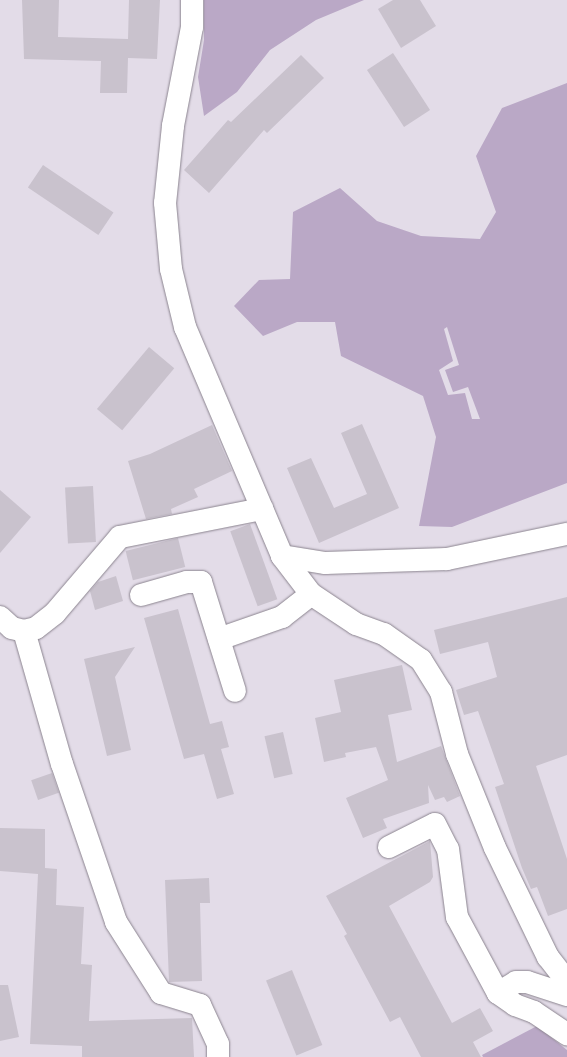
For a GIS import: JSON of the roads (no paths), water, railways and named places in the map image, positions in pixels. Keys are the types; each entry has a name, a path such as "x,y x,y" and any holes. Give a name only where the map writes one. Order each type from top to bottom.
{"street":[{"path":"192,0 192,27 173,126 165,203 171,269 185,327 282,556 312,594 356,624 384,634 421,660 441,692 457,754 495,848 548,958 567,981"},
{"path":"0,617 12,628 24,631 36,628 55,613 120,537 262,509"},
{"path":"282,556 325,563 447,559 567,534"},
{"path":"141,595 186,582 201,582 235,690"},
{"path":"219,639 282,617 312,594"},
{"path":"24,631 62,764 116,922 161,993 200,1005 218,1044 218,1057"},
{"path":"389,847 435,824 448,849 457,916 498,993 567,1034"},
{"path":"498,993 516,982 527,982 567,995"}]}
